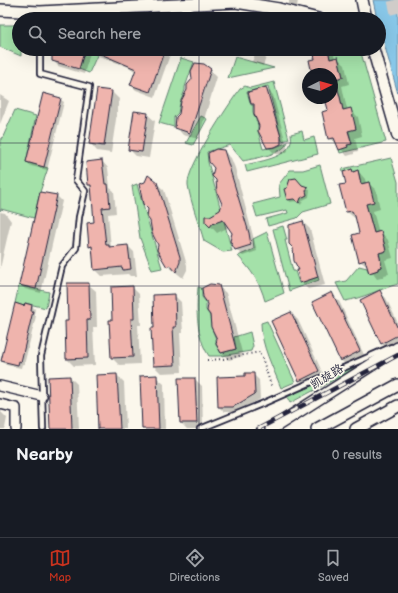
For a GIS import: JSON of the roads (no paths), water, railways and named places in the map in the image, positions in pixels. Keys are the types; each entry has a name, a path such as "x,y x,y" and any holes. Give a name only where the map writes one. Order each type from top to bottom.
{"street":[{"path":"362,0 365,12"},
{"path":"85,12 236,2 291,12"},
{"path":"0,10 16,12"},
{"path":"375,56 398,136"},
{"name":"凯旋路","path":"271,429 398,348"},
{"path":"313,429 398,385"},
{"path":"0,386 42,396"},
{"path":"0,404 16,408 16,429"},
{"path":"356,429 398,406"},
{"path":"317,429 339,416"}],"lane":[{"path":"40,56 40,74 90,87 76,180 85,191 79,217 76,248 62,266 41,356 44,429"},
{"path":"200,429 264,403 398,344"}],"water":[{"path":"373,0 398,0 398,94 386,50 386,12 376,12"}],"tunnel":[{"path":"395,0 398,13"}],"railway":[{"path":"258,429 398,355"}]}
